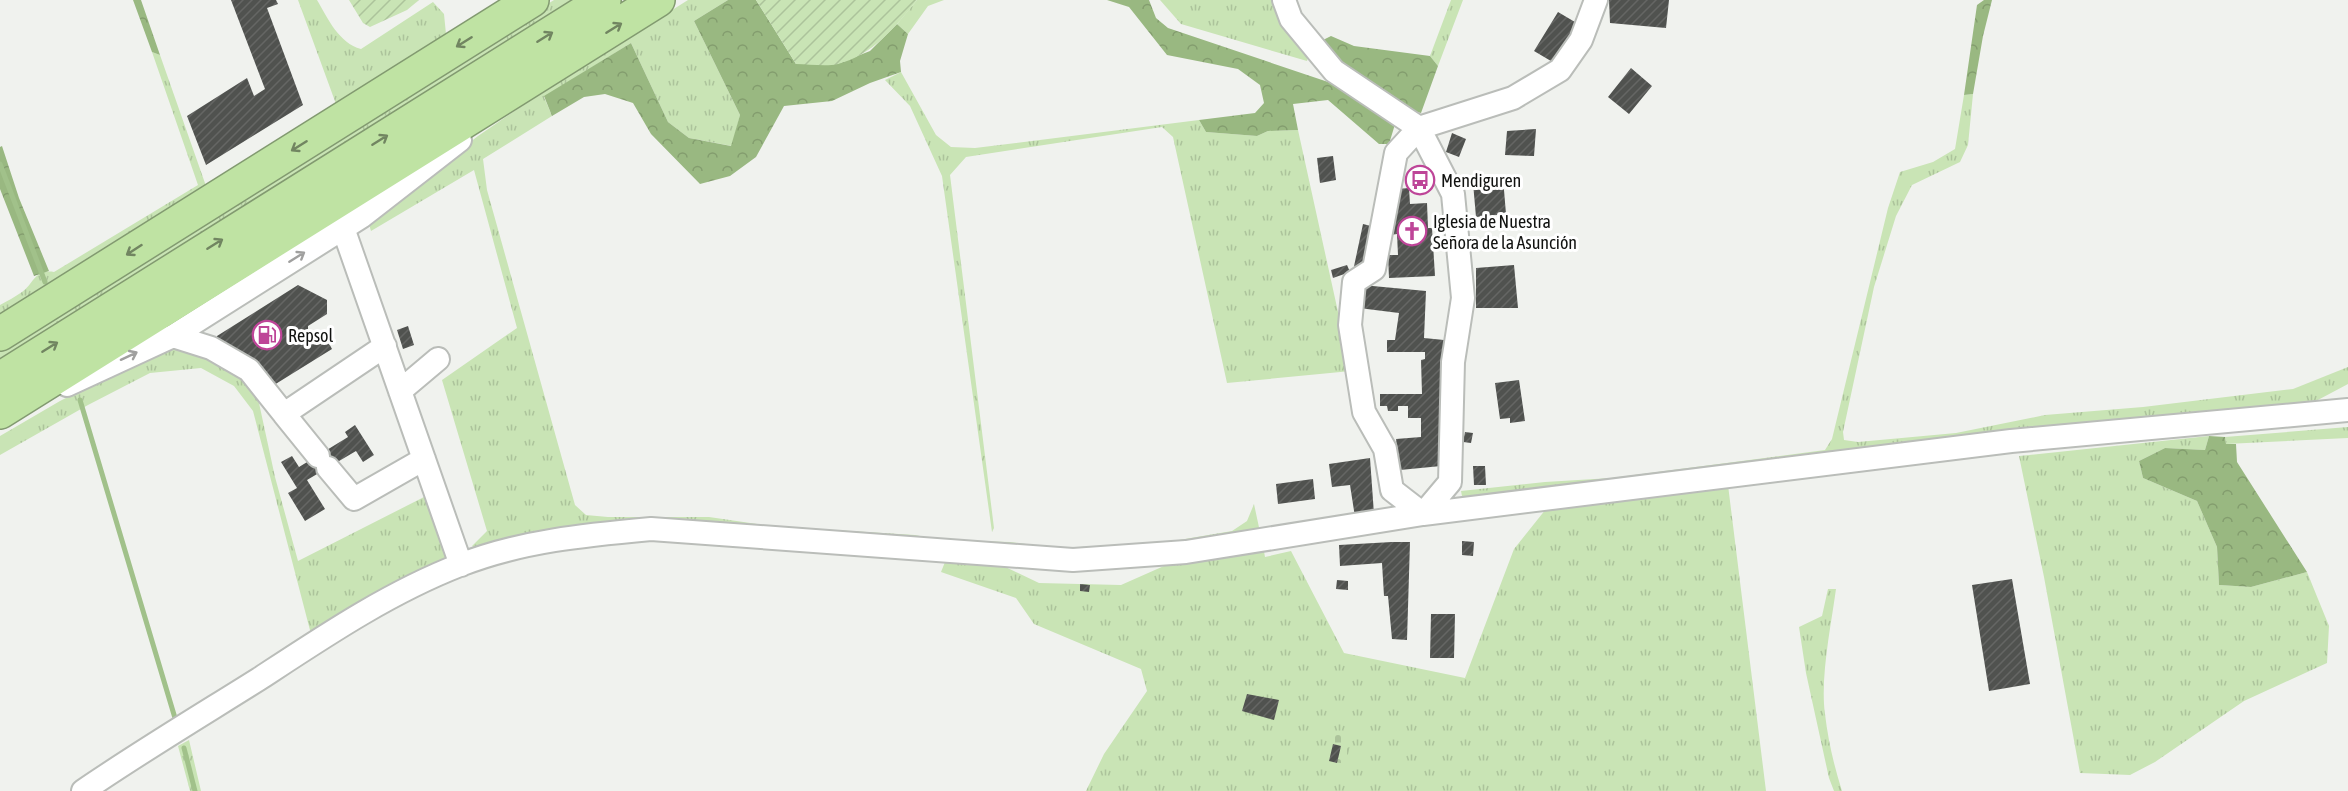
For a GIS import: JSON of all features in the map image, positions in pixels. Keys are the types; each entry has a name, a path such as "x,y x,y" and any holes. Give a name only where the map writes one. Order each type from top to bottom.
{"highway":[{"path":"0,334 532,0"},
{"path":"0,379 604,0"},
{"path":"0,412 658,0"}],"street":[{"path":"1284,0 1291,19 1334,71 1419,128 1453,194 1463,298 1453,362 1450,482 1423,514"},
{"path":"1423,514 1392,490 1385,449 1364,412 1350,325 1354,282 1374,269 1396,153 1419,128 1513,98 1560,70 1581,40 1596,0"},
{"path":"0,417 173,336 361,217 564,59"},
{"path":"343,228 461,565"},
{"path":"173,336 211,348 249,370 354,499 424,459"},
{"path":"284,414 385,346"},
{"path":"400,391 438,359"},
{"path":"83,791 346,623 412,586 461,565 531,544 582,535 651,529 1073,560 1186,552 1423,514 2011,441 2348,410"}],"green space":[{"path":"133,0 141,0 160,55 152,52"},
{"path":"298,0 317,0 340,36 361,49 433,2 444,14 446,34 336,104"},
{"path":"349,0 419,0 407,10 370,27 363,23"},
{"path":"554,0 581,0 0,361 0,346"},
{"path":"688,0 728,0 694,21 740,115 732,146 689,138 668,122 631,43 544,97 552,116 483,159 487,190 575,505 586,515 608,517 709,517 770,526 915,535 939,540 1010,542 1058,548 1179,540 1232,531 1247,521 1254,504 1260,532 1128,553 712,526 479,552 472,546 487,531 442,380 517,328 474,170 371,231 368,221 478,136 542,92"},
{"path":"728,0 756,0 796,64 837,64 870,51 897,24 908,34 900,61 901,72 870,83 832,101 784,106 756,157 730,176 700,184 651,134 633,103 605,94 584,97 552,116 544,96 631,43 668,122 689,138 731,146 740,115 694,21"},
{"path":"756,0 917,0 892,30 873,47 851,60 823,65 796,64"},
{"path":"917,0 944,0 928,6 908,34 897,24"},
{"path":"1107,0 1149,0 1156,18 1168,28 1337,85 1396,121 1389,144 1379,144 1328,100 1293,104 1298,130 1268,131 1257,136 1206,132 1199,120 1255,113 1264,103 1260,85 1238,69 1167,55 1129,7"},
{"path":"1160,0 1272,0 1275,9 1310,51 1307,61 1181,24"},
{"path":"1451,0 1463,0 1438,66 1430,56"},
{"path":"1984,0 1992,0 1973,94 1964,95 1977,5"},
{"path":"1331,36 1354,46 1430,56 1438,66 1421,113 1392,101 1341,64 1319,42"},
{"path":"152,52 160,55 206,186 0,317 0,305 26,289 38,275 54,272 198,185"},
{"path":"901,72 936,135 951,147 975,148 1199,120 1206,132 1257,136 1268,131 1298,130 1351,371 1227,383 1173,137 1162,127 966,157 950,175 994,528 992,532 942,176 910,106 885,80"},
{"path":"1973,94 1968,145 1960,162 1912,185 1896,216 1874,287 1843,432 1844,440 1858,442 1956,433 2045,415 2143,407 2293,389 2348,367 2348,384 2316,401 2283,406 2109,420 1472,499 1462,496 1461,491 1611,478 1825,450 1832,439 1888,208 1900,172 1933,162 1955,149 1964,95"},
{"path":"2,146 19,198 49,271 34,276 0,189 0,147"},
{"path":"173,344 235,370 259,403 275,477 298,561 426,496 449,559 311,634 253,411 234,386 201,368 150,373 0,455 0,436 60,401"},
{"path":"2348,427 2348,438 2226,444 2225,437"},
{"path":"2209,436 2205,450 2165,448 2139,461 2143,478 2197,501 2217,547 2219,585 2251,587 2307,572 2329,626 2327,663 2244,701 2155,762 2130,775 2080,773 2019,456"},
{"path":"2209,436 2225,437 2226,444 2236,444 2237,462 2307,572 2251,587 2219,585 2217,547 2197,501 2143,478 2139,461 2165,448 2205,450"},
{"path":"1728,485 1766,791 1086,791 1104,754 1147,691 1141,669 1034,624 1016,598 941,572 947,557 997,563 1039,583 1121,585 1182,558 1263,546 1265,557 1291,551 1344,653 1465,678 1514,549 1550,504"},
{"path":"1828,589 1836,589 1827,652 1824,700 1826,724 1842,791 1834,791 1829,778 1806,673 1799,627 1822,616"},
{"path":"1335,734 1352,735 1346,764 1329,761"},
{"path":"189,740 201,791 190,791 178,746"}],"building":[{"path":"231,0 276,0 278,4 267,8 303,105 206,165 187,116 247,78 254,96 265,89"},
{"path":"1609,0 1669,0 1666,28 1610,23"},
{"path":"1558,12 1580,25 1556,64 1534,51"},
{"path":"1631,68 1652,86 1629,114 1608,97"},
{"path":"1536,129 1534,156 1505,155 1507,131"},
{"path":"1452,133 1466,139 1459,157 1446,152"},
{"path":"1333,156 1336,180 1320,183 1317,158"},
{"path":"1503,178 1506,214 1476,217 1473,183"},
{"name":"Iglesia de Nuestra Señora de la Asunción","path":"1409,188 1410,204 1427,203 1428,228 1432,228 1435,276 1389,278 1388,255 1398,255 1397,234 1391,235 1389,205 1398,205 1397,189"},
{"path":"1363,224 1375,227 1367,266 1353,271"},
{"path":"1347,265 1350,272 1333,278 1331,270"},
{"path":"1514,265 1518,308 1476,308 1476,268"},
{"name":"Repsol","path":"298,285 327,300 327,314 308,326 308,330 316,335 316,341 325,336 332,349 274,385 217,350 217,336"},
{"path":"1362,285 1426,291 1424,338 1444,340 1441,466 1400,470 1396,439 1421,437 1421,418 1408,418 1408,406 1398,406 1398,411 1388,411 1387,406 1380,406 1380,394 1422,394 1421,360 1425,359 1425,352 1387,352 1387,340 1395,340 1399,313 1359,308"},
{"path":"408,326 414,345 403,349 397,330"},
{"path":"1519,380 1525,421 1510,423 1510,418 1500,419 1495,383"},
{"path":"355,425 374,455 363,462 356,451 307,480 325,509 305,521 288,493 297,488 281,462 292,456 299,467 348,437 345,432"},
{"path":"1465,432 1473,433 1471,443 1463,442"},
{"path":"1370,458 1374,514 1355,517 1350,485 1332,487 1329,464"},
{"path":"1473,466 1485,466 1486,485 1474,485"},
{"path":"1313,479 1315,499 1278,504 1276,484"},
{"path":"1462,541 1474,542 1473,556 1462,555"},
{"path":"1410,542 1407,640 1392,639 1388,596 1384,596 1382,563 1340,566 1339,545"},
{"path":"2012,579 2030,684 1989,691 1972,585"},
{"path":"1337,580 1348,581 1348,590 1336,589"},
{"path":"1080,584 1090,585 1089,592 1080,591"},
{"path":"1431,614 1455,614 1454,658 1430,658"},
{"path":"1247,694 1279,700 1274,720 1242,711"},
{"path":"1333,744 1341,746 1337,763 1329,761"}],"waterway":[{"path":"0,164 45,282"},
{"path":"80,400 175,718"},
{"path":"184,748 195,791"}],"place":[{"name":"Mendiguren","path":"1420,180"},
{"name":"Iglesia de Nuestra Señora de la Asunción","path":"1412,231"},
{"name":"Repsol","path":"267,335"}]}
